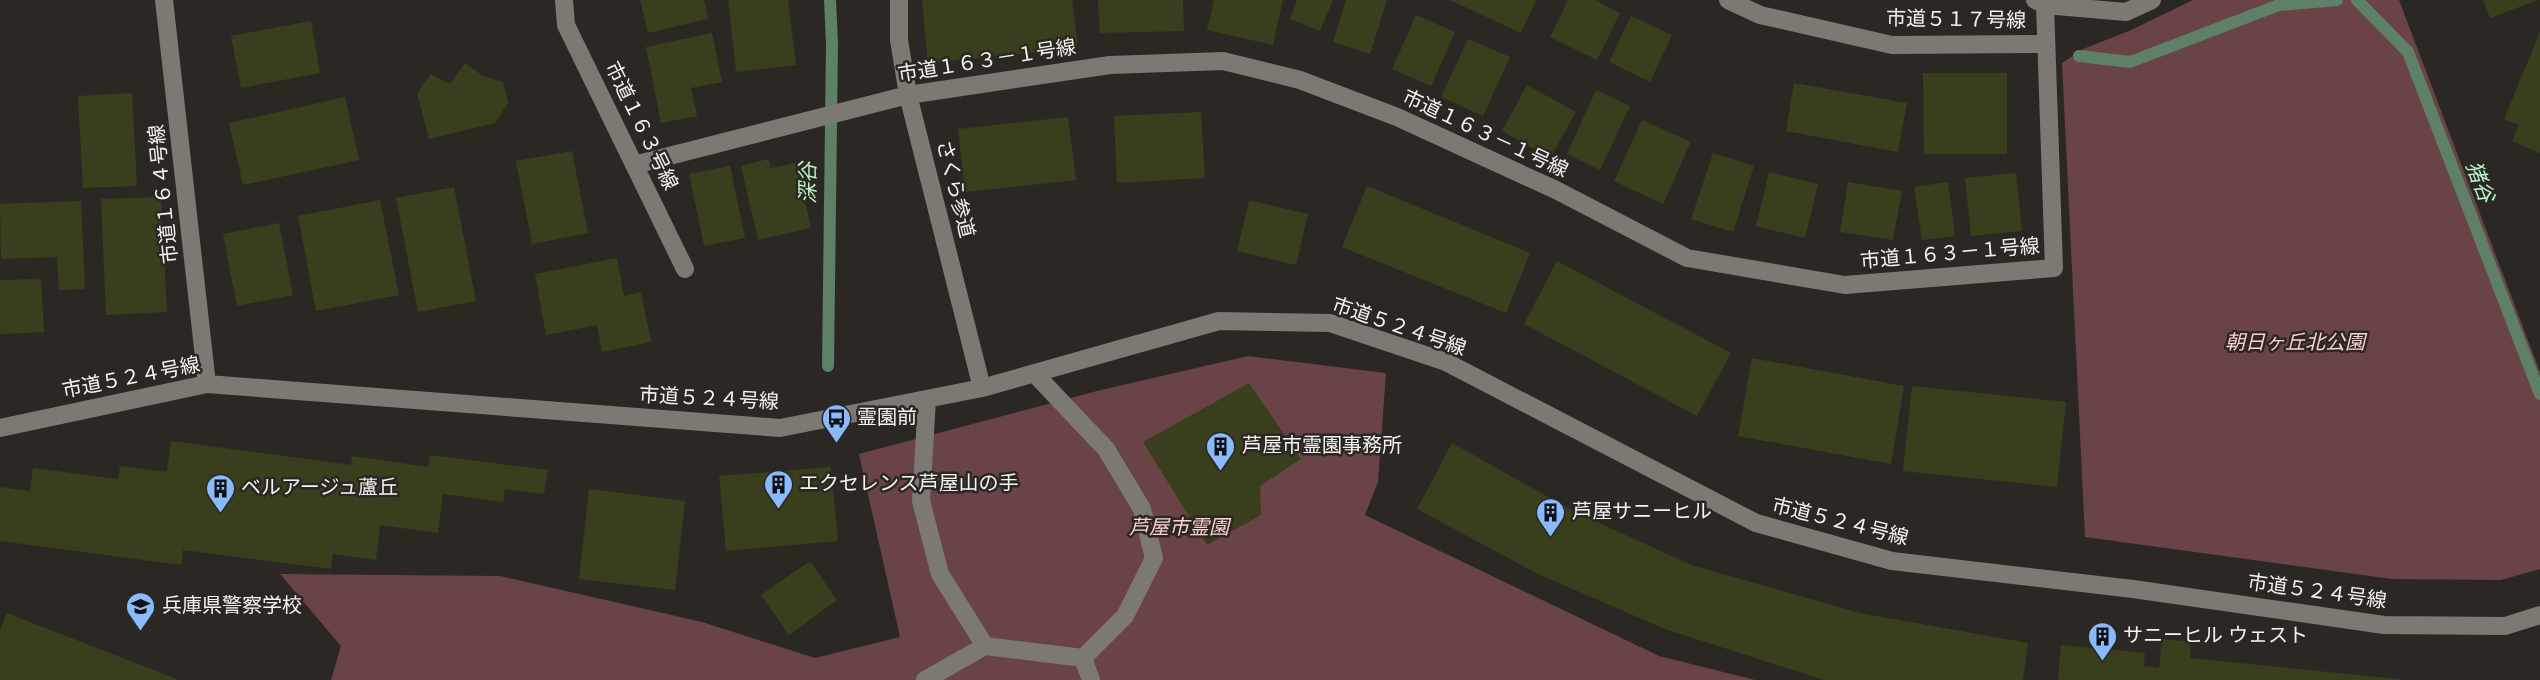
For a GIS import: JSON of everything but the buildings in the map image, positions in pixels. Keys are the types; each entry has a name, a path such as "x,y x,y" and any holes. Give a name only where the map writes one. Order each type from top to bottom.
{"street":[{"name":"市道１６４号線","path":"164,0 207,384"},
{"name":"市道１６３号線","path":"564,0 566,25 685,269"},
{"name":"さくら参道","path":"899,0 899,40 908,95 982,388"},
{"name":"市道５１７号線","path":"1728,0 1760,15 1892,45 2045,44"},
{"path":"2040,3 2126,12 2152,0"},
{"name":"市道１６３－１号線","path":"634,165 908,95 1110,65 1223,61 1300,81 1397,117 1556,190 1687,258 1845,285 2055,268 2045,44 2040,3"},
{"name":"市道５２４号線","path":"0,428 207,384 780,428 982,388 1219,321 1330,323 1446,362 1756,523 1892,561 2133,589 2384,625 2505,626 2540,615"},
{"path":"1034,373 1107,449 1142,509 1154,558 1125,616 1083,658"},
{"path":"927,399 921,501 940,574 985,646"},
{"path":"925,680 985,646 1083,658"},
{"path":"1083,658 1091,680"}],"green space":[{"name":"朝日ヶ丘北公園","path":"2193,0 2399,0 2540,372 2540,569 2501,580 2392,579 2085,537 2062,63 2083,49 2129,31"},
{"name":"芦屋市霊園","path":"1248,356 1386,373 1378,482 1365,515 1659,656 1755,680 331,680 341,646 280,574 500,576 702,622 815,658 900,637 859,454 1097,391"}],"waterway":[{"name":"深谷","path":"828,366 832,44 830,0"},
{"name":"猪谷","path":"2079,56 2130,62 2279,5 2337,0"},
{"name":"猪谷","path":"2357,0 2408,52 2540,394"}],"place":[{"name":"霊園前","path":"836,444"},
{"name":"芦屋市霊園事務所","path":"1221,472"},
{"name":"エクセレンス芦屋山の手","path":"778,510"},
{"name":"ベルアージュ蘆丘","path":"220,514"},
{"name":"芦屋サニーヒル","path":"1551,538"},
{"name":"兵庫県警察学校","path":"141,632"},
{"name":"サニーヒル ウェスト","path":"2102,662"}]}
